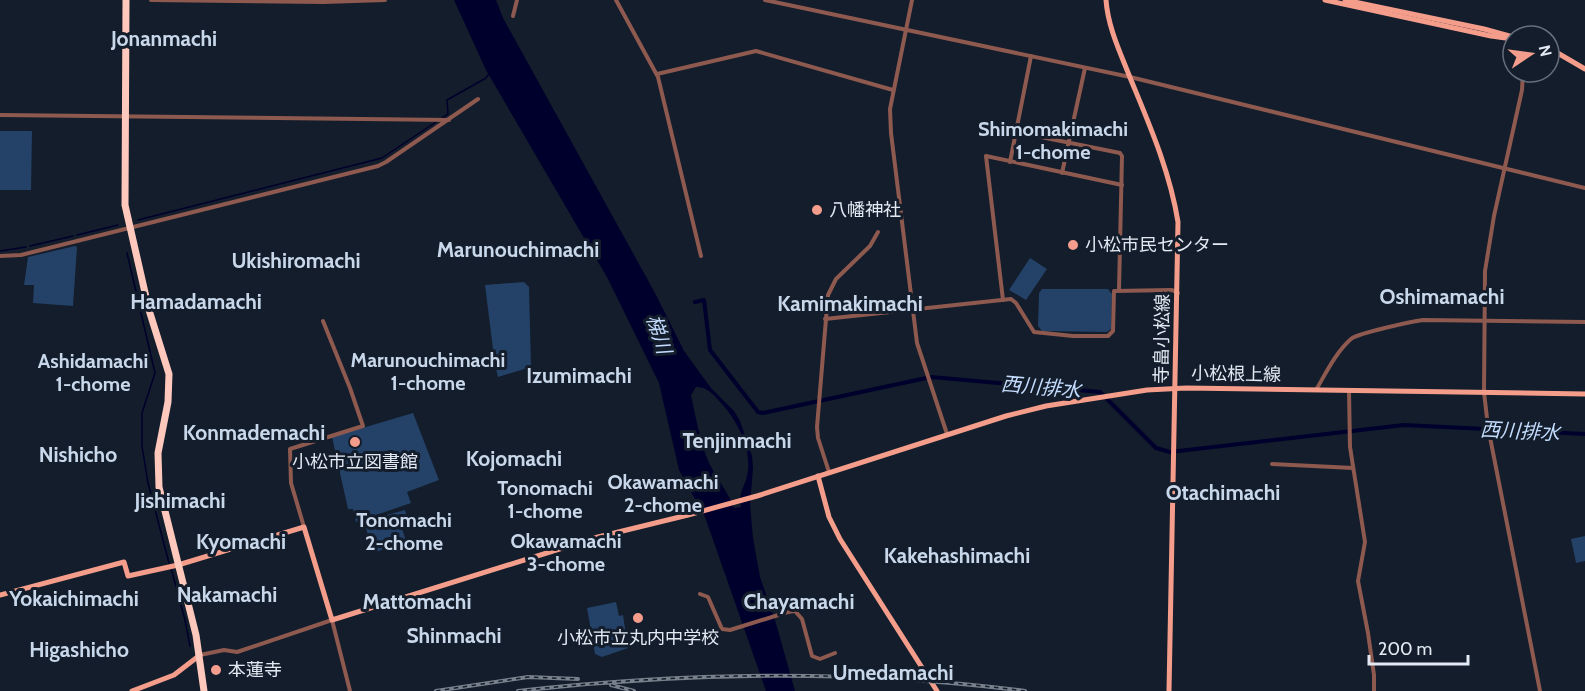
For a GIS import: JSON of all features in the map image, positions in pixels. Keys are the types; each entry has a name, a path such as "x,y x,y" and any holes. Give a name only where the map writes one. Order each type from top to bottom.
{"highway":[{"path":"126,0 124,195 129,228 149,310 169,374 168,402 158,453 158,476 175,565 189,603 200,655 204,691"}],"main road":[{"name":"寺畠小松線","path":"1106,0 1110,22 1173,192 1178,222 1170,691"},
{"path":"1325,0 1501,37"},
{"path":"1345,0 1501,34"},
{"path":"1561,55 1585,69"},
{"name":"小松根上線","path":"332,620 598,537 757,496 1019,412 1092,399 1176,388 1585,394"},
{"path":"818,476 829,517 840,539 937,691"},
{"path":"0,595 124,562 128,576 175,565 304,527 332,620"},
{"path":"132,691 174,675 200,655"}],"street":[{"path":"151,0 324,2 385,0"},
{"path":"513,16 517,0"},
{"path":"616,0 657,74 701,256"},
{"path":"765,0 1130,77 1585,188"},
{"path":"912,0 893,90 890,109 891,133 916,342 947,434"},
{"path":"657,74 756,51 893,90"},
{"path":"1010,162 1030,56"},
{"path":"1062,173 1085,68"},
{"path":"1522,84 1486,259 1484,392 1488,427 1540,691"},
{"path":"0,256 21,255 378,166 478,99"},
{"path":"0,115 447,120"},
{"path":"1016,132 1120,153 1122,156 1119,290"},
{"path":"1003,300 986,156 1122,185"},
{"path":"829,472 818,438 819,397 828,296 836,279 870,246 878,232"},
{"path":"825,319 1011,298 1017,303 1034,332 1108,336 1113,331 1114,291 1172,290 1178,293"},
{"path":"1315,390 1341,350 1349,340 1359,334 1423,320 1585,322"},
{"path":"304,527 291,483 290,450 363,426 323,321"},
{"path":"1349,391 1350,447 1365,542 1358,581 1369,639 1374,691"},
{"path":"1272,464 1353,468"},
{"path":"700,594 708,597 722,628 732,630 795,611 802,619 812,656 820,659 835,652"},
{"path":"200,655 224,650 237,652 332,620 350,691"}],"shaded area":[{"path":"0,131 32,131 31,190 0,190"},
{"path":"77,247 73,306 33,303 34,285 24,285 28,257"},
{"path":"1030,258 1047,269 1026,300 1009,290"},
{"path":"524,282 529,287 531,367 498,377 485,285"},
{"path":"1042,289 1108,289 1112,294 1111,329 1107,332 1042,331 1038,326 1039,293"},
{"path":"413,413 439,480 407,492 411,503 356,522 353,509 348,509 332,437"},
{"path":"405,510 407,517 399,520 406,541 373,553 364,521"},
{"path":"1585,536 1585,561 1576,563 1571,539"},
{"path":"616,602 619,616 623,615 628,648 602,657 595,654 587,608"}],"water":[{"name":"梯川","path":"454,0 496,0 503,18 655,293 684,351 711,388 734,411 740,421 752,456 750,504 760,577 795,691 766,691 705,517 679,470 659,383 608,279 486,70","holes":["696,387 710,392 722,404 734,419 743,437 748,466 741,494 741,507 734,508 706,455 691,395"]}],"waterway":[{"path":"442,118 448,114 447,100 486,78 489,74"},
{"path":"138,220 382,158 436,122"},
{"path":"77,235 118,225"},
{"path":"30,246 73,236"},
{"path":"0,251 26,247"},
{"path":"127,253 155,373 142,413 142,446 148,483 169,563"},
{"name":"西川排水","path":"695,302 704,300 710,350 758,412 763,413 931,377 1100,392 1156,448 1170,452 1404,425 1585,434"},
{"path":"171,568 190,646"}],"railway":[{"path":"518,691 645,680 771,676 898,679 1025,691"},
{"path":"436,691 528,677 578,679"},
{"path":"611,685 634,691"}],"place":[{"name":"八幡神社","path":"817,210"},
{"name":"小松市民センター","path":"1073,245"},
{"name":"小松市立図書館","path":"355,442"},
{"name":"小松市立丸内中学校","path":"638,618"},
{"name":"本蓮寺","path":"216,670"}],"district":[{"name":"Jonanmachi","path":"164,39"},
{"name":"Shimomakimachi 1-chome","path":"1053,140"},
{"name":"Marunouchimachi","path":"518,250"},
{"name":"Ukishiromachi","path":"296,261"},
{"name":"Oshimamachi","path":"1442,297"},
{"name":"Hamadamachi","path":"196,302"},
{"name":"Kamimakimachi","path":"850,304"},
{"name":"Ashidamachi 1-chome","path":"93,372"},
{"name":"Marunouchimachi 1-chome","path":"428,372"},
{"name":"Izumimachi","path":"579,376"},
{"name":"Konmademachi","path":"254,433"},
{"name":"Tenjinmachi","path":"737,441"},
{"name":"Nishicho","path":"78,455"},
{"name":"Kojomachi","path":"514,459"},
{"name":"Otachimachi","path":"1223,493"},
{"name":"Okawamachi 2-chome","path":"663,494"},
{"name":"Tonomachi 1-chome","path":"545,500"},
{"name":"Jishimachi","path":"180,501"},
{"name":"Tonomachi 2-chome","path":"404,532"},
{"name":"Kyomachi","path":"241,542"},
{"name":"Okawamachi 3-chome","path":"566,552"},
{"name":"Kakehashimachi","path":"957,556"},
{"name":"Nakamachi","path":"227,595"},
{"name":"Yokaichimachi","path":"74,599"},
{"name":"Mattomachi","path":"417,602"},
{"name":"Chayamachi","path":"799,602"},
{"name":"Shinmachi","path":"454,636"},
{"name":"Higashicho","path":"79,650"},
{"name":"Umedamachi","path":"893,673"}]}
